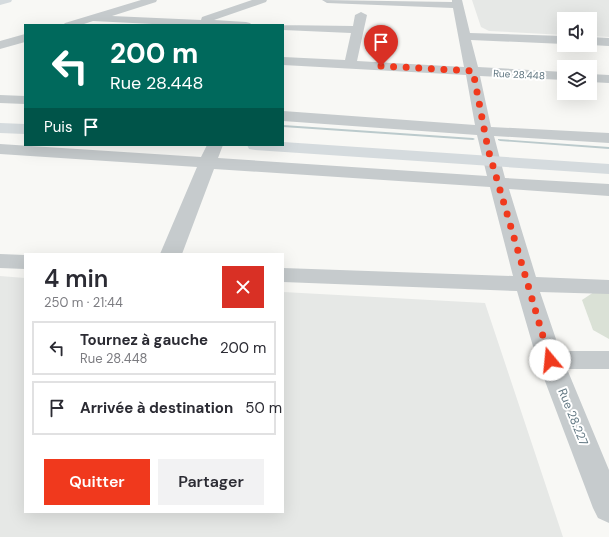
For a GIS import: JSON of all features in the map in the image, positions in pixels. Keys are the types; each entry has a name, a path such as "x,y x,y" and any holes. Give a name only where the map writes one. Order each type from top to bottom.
{"main road":[{"path":"0,2 7,0"},
{"path":"0,118 24,120"},
{"path":"0,128 24,129"},
{"path":"284,136 488,147 609,157"},
{"path":"284,145 488,147 609,169"}],"street":[{"path":"72,24 147,0"},
{"path":"194,23 262,0"},
{"path":"327,0 458,2"},
{"path":"350,65 363,1"},
{"name":"Rue 28.227","path":"458,2 488,147 526,283 550,360 609,508"},
{"path":"93,18 220,24"},
{"path":"284,27 358,30"},
{"path":"466,36 557,40"},
{"path":"0,46 24,38"},
{"path":"597,41 609,42"},
{"path":"0,46 24,48"},
{"name":"Rue 28.448","path":"284,61 557,76"},
{"path":"597,78 609,79"},
{"path":"0,99 22,100"},
{"path":"0,113 22,100"},
{"path":"284,116 488,147 609,138"},
{"path":"171,253 215,146"},
{"path":"0,149 609,190"},
{"path":"0,261 24,262"},
{"path":"284,274 609,287"},
{"path":"550,360 609,360"}],"shaded area":[{"path":"472,0 609,0 609,37 597,36 597,12 557,12 557,35 489,31 481,27"},
{"path":"0,276 24,278 24,513 284,513 284,292 485,303 563,537 0,537"},
{"path":"594,292 609,293 609,339 593,330 582,300"}],"waterway":[{"path":"284,126 473,139"},
{"path":"500,140 609,148"}],"route":[{"path":"381,66 473,71 488,149 526,283 550,360"}]}
